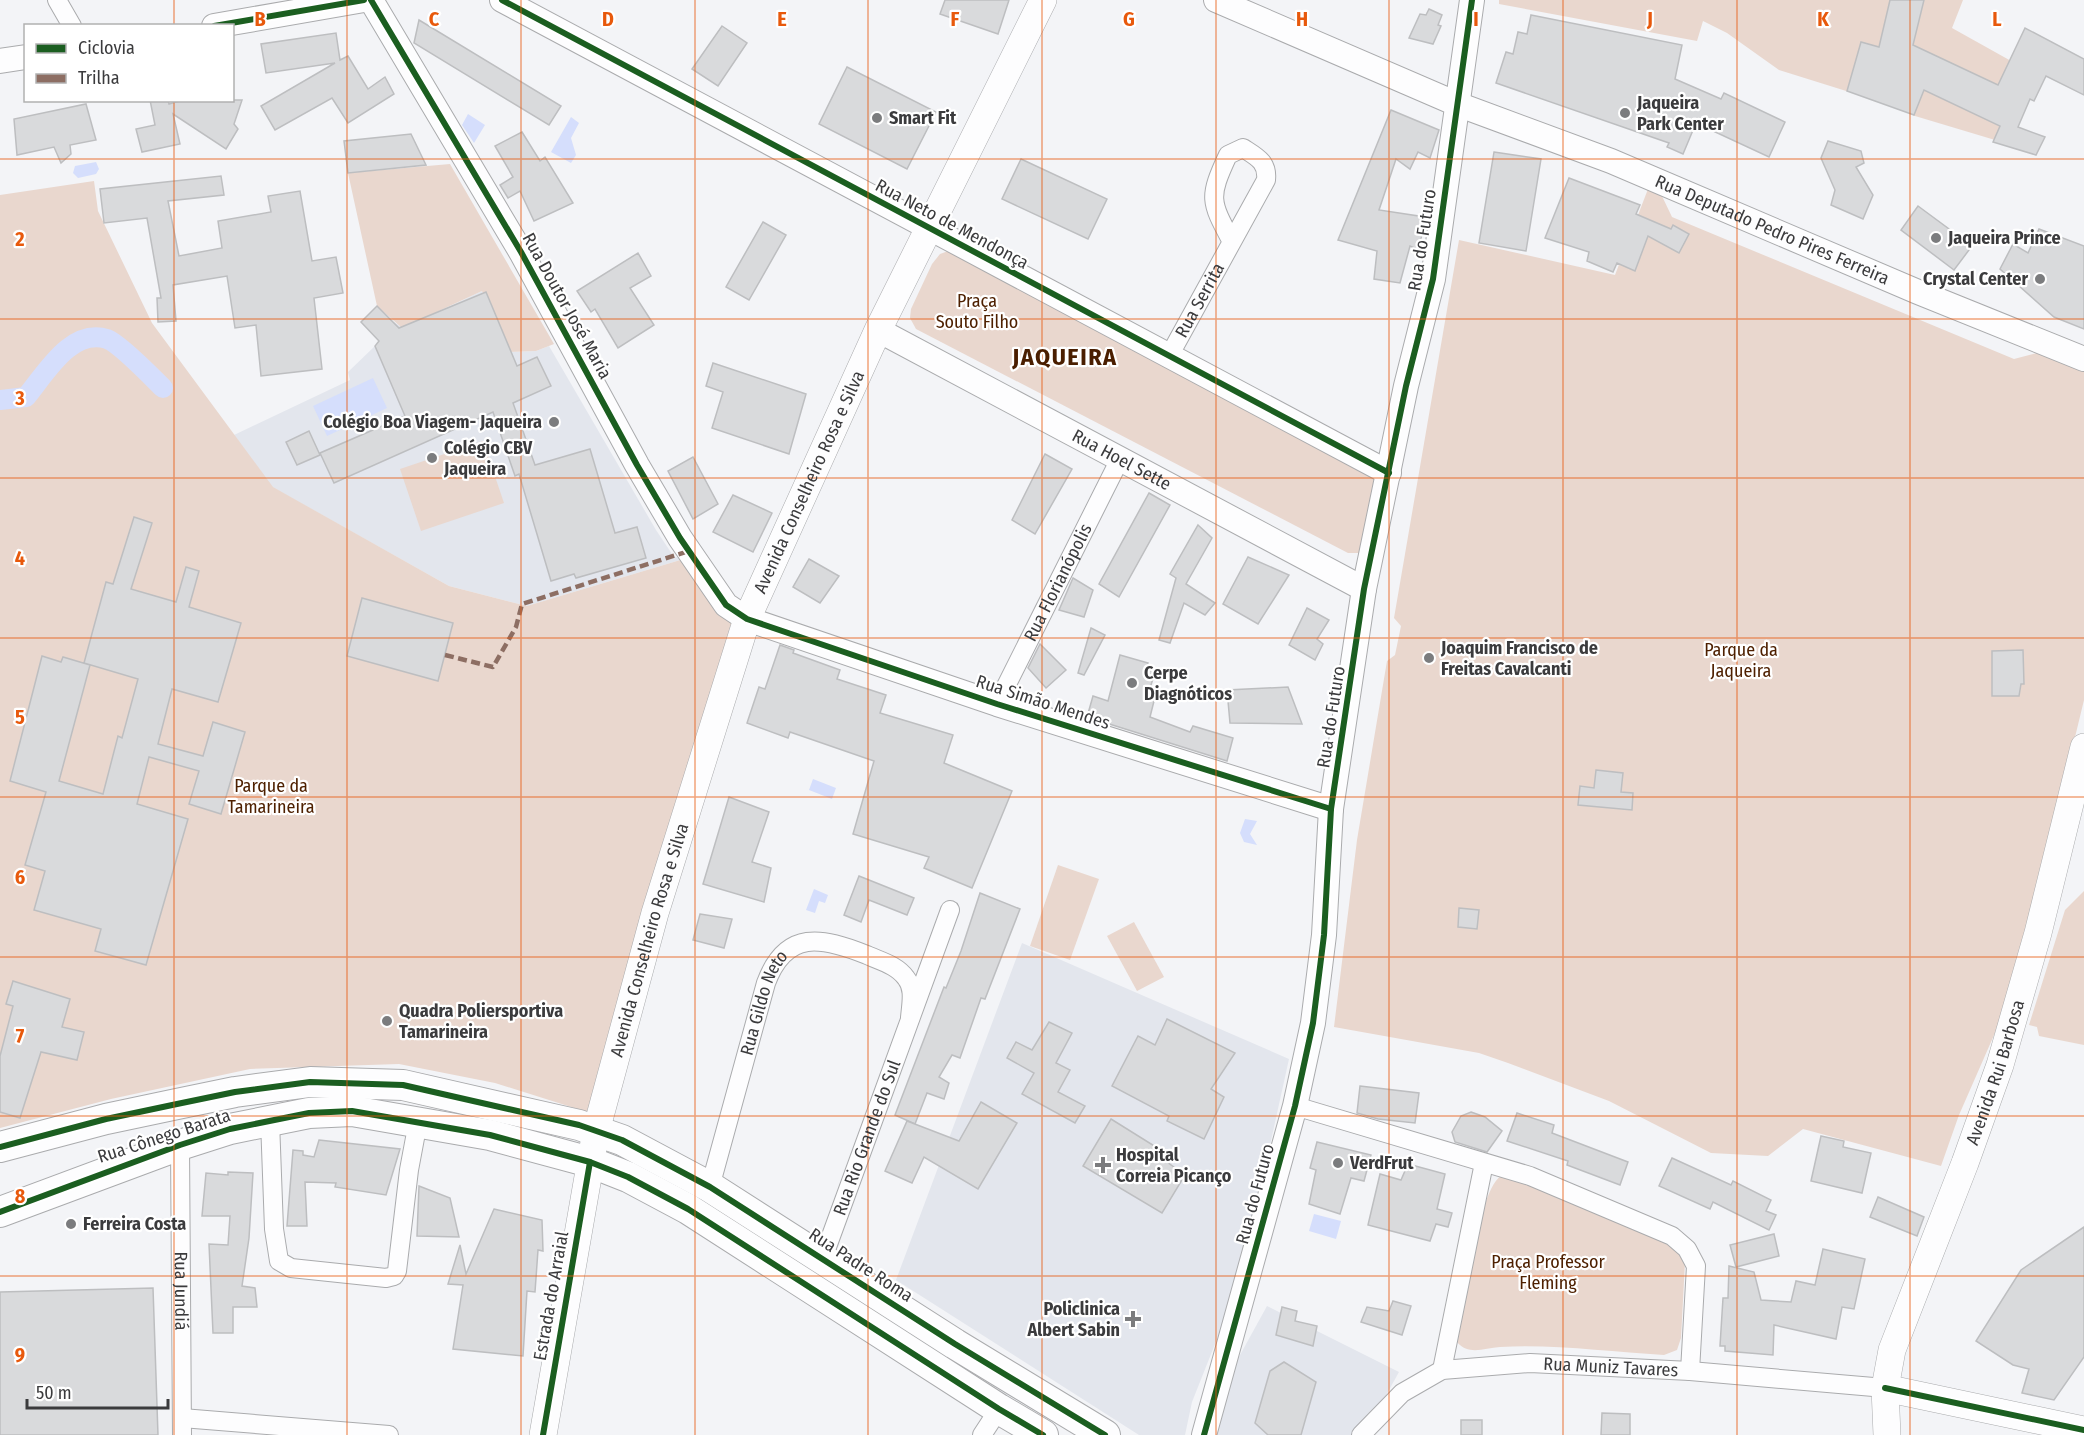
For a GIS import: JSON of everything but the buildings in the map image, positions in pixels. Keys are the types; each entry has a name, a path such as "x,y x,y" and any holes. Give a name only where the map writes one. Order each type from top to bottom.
{"main road":[{"name":"Avenida Conselheiro Rosa e Silva","path":"590,1162 596,1131 656,913 747,619 878,330 1043,0"},
{"name":"Avenida Rui Barbosa","path":"1887,1435 1885,1388 1892,1350 2000,1065 2038,933 2084,747"},
{"name":"Rua Cônego Barata","path":"0,1147 106,1119 200,1099 310,1082 403,1085 596,1131"},
{"name":"Rua Cônego Barata","path":"0,1212 180,1145 230,1129 309,1113 352,1111 418,1122 490,1135 590,1162"},
{"name":"Rua Padre Roma","path":"596,1131 622,1140 710,1187 955,1344 1105,1435"},
{"path":"590,1162 628,1177 688,1209 1043,1435"},
{"name":"Estrada do Arraial","path":"543,1435 590,1162"},
{"path":"1885,1388 2084,1430"}],"street":[{"path":"57,0 71,24"},
{"path":"225,24 363,0"},
{"name":"Rua Doutor José Maria","path":"371,0 521,252 637,465 680,538 726,604 747,619"},
{"name":"Rua Neto de Mendonça","path":"502,0 1168,358 1389,473"},
{"name":"Rua Deputado Pedro Pires Ferreira","path":"1216,0 1457,104 1611,161 1918,292 2084,359"},
{"name":"Rua do Futuro","path":"1204,1435 1295,1106 1313,1023 1323,935 1331,808 1364,589 1406,386 1433,279 1472,0"},
{"path":"0,61 24,57"},
{"name":"Rua Serrita","path":"1168,358 1232,242"},
{"name":"Rua Hoel Sette","path":"878,330 1364,589"},
{"name":"Rua Florianópolis","path":"997,704 1120,459"},
{"name":"Rua Simão Mendes","path":"747,619 997,704 1331,808"},
{"name":"Rua Rio Grande do Sul","path":"823,1258 950,910"},
{"name":"Rua Gildo Neto","path":"710,1187 766,983 778,958 799,943 824,941 889,964 908,979"},
{"name":"Rua Rio Grande do Sul","path":"908,979 912,992 910,1018"},
{"path":"1295,1106 1484,1163 1575,1194 1672,1236 1687,1249 1696,1266 1690,1371"},
{"path":"270,1121 274,1229 279,1261 291,1268 386,1278 394,1276 397,1271 408,1170 418,1122"},
{"name":"Rua Jundiá","path":"180,1145 182,1426"},
{"path":"1442,1370 1484,1163"},
{"name":"Rua Muniz Tavares","path":"1361,1435 1402,1394 1442,1370 1530,1363 1690,1371 1885,1388"},
{"path":"1212,1407 1220,1435"},
{"path":"982,1435 999,1409"},
{"path":"182,1426 389,1435"}],"shaded area":[{"name":"Colégio CBV Jaqueira","path":"482,291 509,352 536,351 549,346 656,530 674,557 687,558 527,606 449,586 272,487 234,435 350,380 348,372 375,346 394,322 403,328"},
{"name":"Hospital Correia Picanço","path":"1022,943 1289,1059 1240,1281 1192,1402 1185,1435 1139,1435 896,1280"},
{"path":"1267,1306 1399,1372 1364,1435 1196,1435"}],"green space":[{"path":"1499,0 1963,0 1952,28 2029,71 1995,140 1915,116 1891,105 1779,70 1727,33 1703,21 1697,41 1499,4"},
{"path":"450,164 554,344 536,351 509,352 482,291 402,328 377,306 348,173"},
{"name":"Parque da Tamarineira","path":"94,181 98,211 152,323 273,487 449,586 527,606 687,558 735,627 587,1112 495,1083 399,1064 250,1069 111,1099 0,1128 0,195"},
{"name":"Parque da Jaqueira","path":"1648,189 1661,194 1672,217 2014,359 2041,352 2084,371 2084,700 2047,853 1998,1026 1959,1115 1941,1166 1803,1129 1768,1156 1711,1153 1609,1101 1479,1053 1334,1027 1357,840 1387,661 1395,655 1401,626 1394,618 1459,240 1615,275"},
{"name":"Praça Souto Filho","path":"951,250 1377,478 1361,553 1348,553 916,329 910,318 911,309 932,264 940,254"},
{"path":"483,441 504,503 421,531 400,469"},
{"path":"1058,865 1099,879 1070,960 1030,946"},
{"path":"2084,891 2084,1045 2039,1036 2037,1027 2029,1025 2065,910"},
{"path":"1134,922 1164,977 1137,991 1107,936"},
{"name":"Praça Professor Fleming","path":"1501,1176 1509,1176 1676,1247 1685,1262 1681,1338 1677,1350 1664,1355 1541,1347 1472,1350 1457,1342 1478,1227 1493,1186"}],"water":[{"path":"468,114 485,125 474,143 462,125"},
{"path":"571,117 579,123 571,138 576,155 571,163 551,152"},
{"path":"96,162 99,169 96,174 78,178 73,173 75,166"},
{"path":"373,378 387,408 327,436 313,406"},
{"path":"813,779 836,788 832,799 809,790"},
{"path":"1245,819 1257,821 1250,834 1257,845 1244,842 1240,833"},
{"path":"814,889 828,895 825,903 819,901 815,913 806,910"},
{"path":"1314,1214 1341,1221 1336,1239 1309,1231"}],"waterway":[{"path":"0,400 26,397 60,355 82,340 94,337 107,339 119,347 163,388"}],"marked path":[{"path":"445,655 493,667 516,627 522,604 689,551"}],"cycle path":[{"path":"226,24 364,0"},
{"path":"371,0 521,252 637,465 680,538 726,605 747,619 997,704 1331,809"},
{"path":"502,0 1389,473"},
{"path":"1204,1435 1295,1106 1313,1023 1324,935 1331,809 1364,589 1406,386 1433,279 1472,0"},
{"path":"0,1147 106,1119 177,1104 235,1092 310,1082 403,1085 579,1125 622,1140 710,1187 955,1344 1105,1435"},
{"path":"0,1212 180,1145 230,1129 309,1113 352,1111 490,1135 590,1162 628,1177 688,1209 1043,1435"},
{"path":"543,1435 590,1162"},
{"path":"1885,1388 2084,1430"}],"place":[{"name":"Jaqueira Park Center","path":"1625,113"},
{"name":"Smart Fit","path":"877,118"},
{"name":"Jaqueira Prince","path":"1936,238"},
{"name":"Crystal Center","path":"2040,279"},
{"name":"Colégio Boa Viagem- Jaqueira","path":"554,422"},
{"name":"Colégio CBV Jaqueira","path":"432,458"},
{"name":"Joaquim Francisco de Freitas Cavalcanti","path":"1429,658"},
{"name":"Cerpe Diagnóticos","path":"1132,683"},
{"name":"Quadra Poliersportiva Tamarineira","path":"387,1021"},
{"name":"VerdFrut","path":"1338,1163"},
{"name":"Hospital Correia Picanço","path":"1103,1165"},
{"name":"Ferreira Costa","path":"71,1224"},
{"name":"Policlinica Albert Sabin","path":"1133,1319"}],"district":[{"name":"JAQUEIRA","path":"1065,357"}]}
